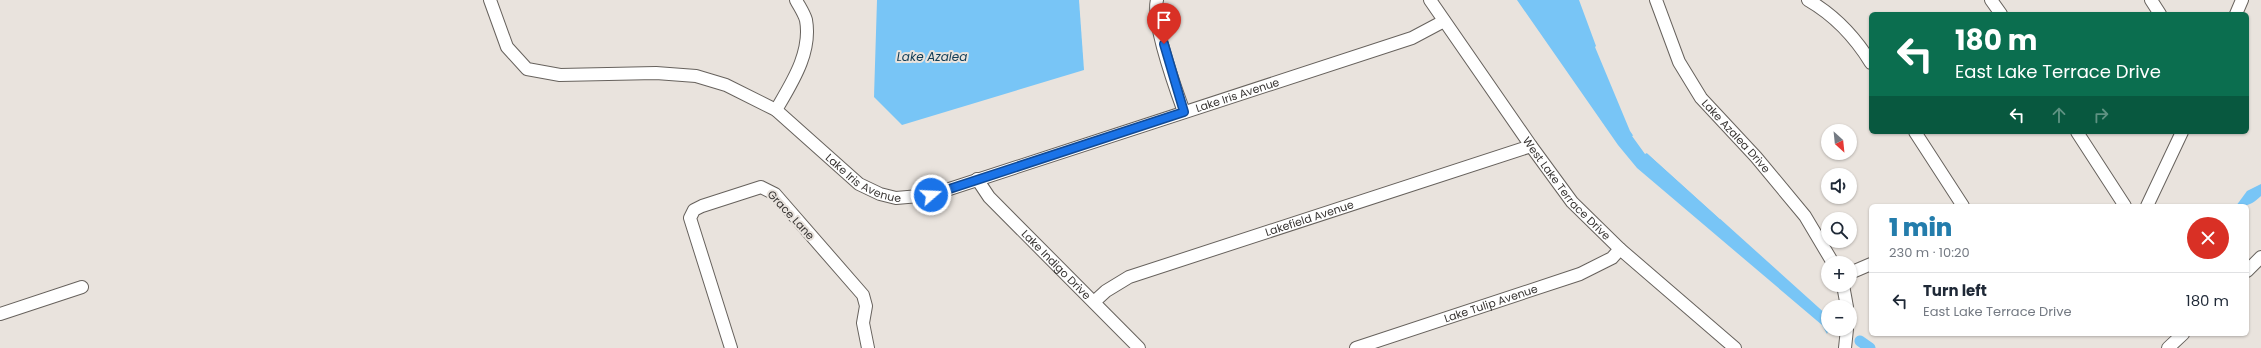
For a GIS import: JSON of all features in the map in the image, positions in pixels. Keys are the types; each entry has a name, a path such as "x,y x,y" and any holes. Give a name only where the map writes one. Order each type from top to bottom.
{"street":[{"name":"Lake Iris Avenue","path":"490,0 507,47 527,69 560,75 656,73 696,76 726,85 776,110 859,184 880,194 896,198 931,195 1412,38 1444,21"},
{"path":"776,110 795,78 805,47 806,20 796,0"},
{"path":"1157,0 1155,8 1160,32 1184,112"},
{"name":"West Lake Terrace Drive","path":"1430,0 1531,146 1572,202 1620,249 1735,348"},
{"name":"Lake Azalea Drive","path":"1656,0 1679,62 1701,98 1756,157 1805,216 1830,256"},
{"path":"1808,0 1837,22 1854,39 1869,60"},
{"path":"1992,0 2000,12"},
{"path":"2151,0 2159,12"},
{"path":"2237,12 2242,0"},
{"path":"1916,134 1962,204"},
{"path":"2078,134 2124,204"},
{"path":"2148,204 2181,134"},
{"name":"Lakefield Avenue","path":"1094,302 1106,291 1129,277 1531,146"},
{"name":"Lake Indigo Drive","path":"977,179 989,197 1139,348"},
{"name":"Grace Lane","path":"731,348 690,218 694,210 702,206 761,187 775,194 864,295 866,302 863,323 868,348"},
{"name":"Lake Tulip Avenue","path":"1356,348 1580,274 1612,258 1620,249"},
{"path":"2249,269 2261,257"},
{"path":"1857,271 1869,265"},
{"path":"0,314 82,288"},
{"path":"1845,348 1846,336"},
{"path":"2168,348 2181,336"}],"water":[{"name":"Lake Azalea","path":"877,0 1079,0 1084,70 902,125 874,97"},
{"path":"1517,0 1579,0 1596,46 1595,47 1630,131 1645,153 1647,153 1821,310 1821,324 1637,168 1618,145"},
{"path":"2261,184 2261,196 2250,204 2237,204 2247,191"}],"pier":[{"path":"1634,135 1646,151 1721,217 1720,219 1647,153 1645,154 1632,136"}],"waterway":[{"path":"1860,341 1870,348"}],"route":[{"path":"931,195 1184,112 1164,44"}]}
